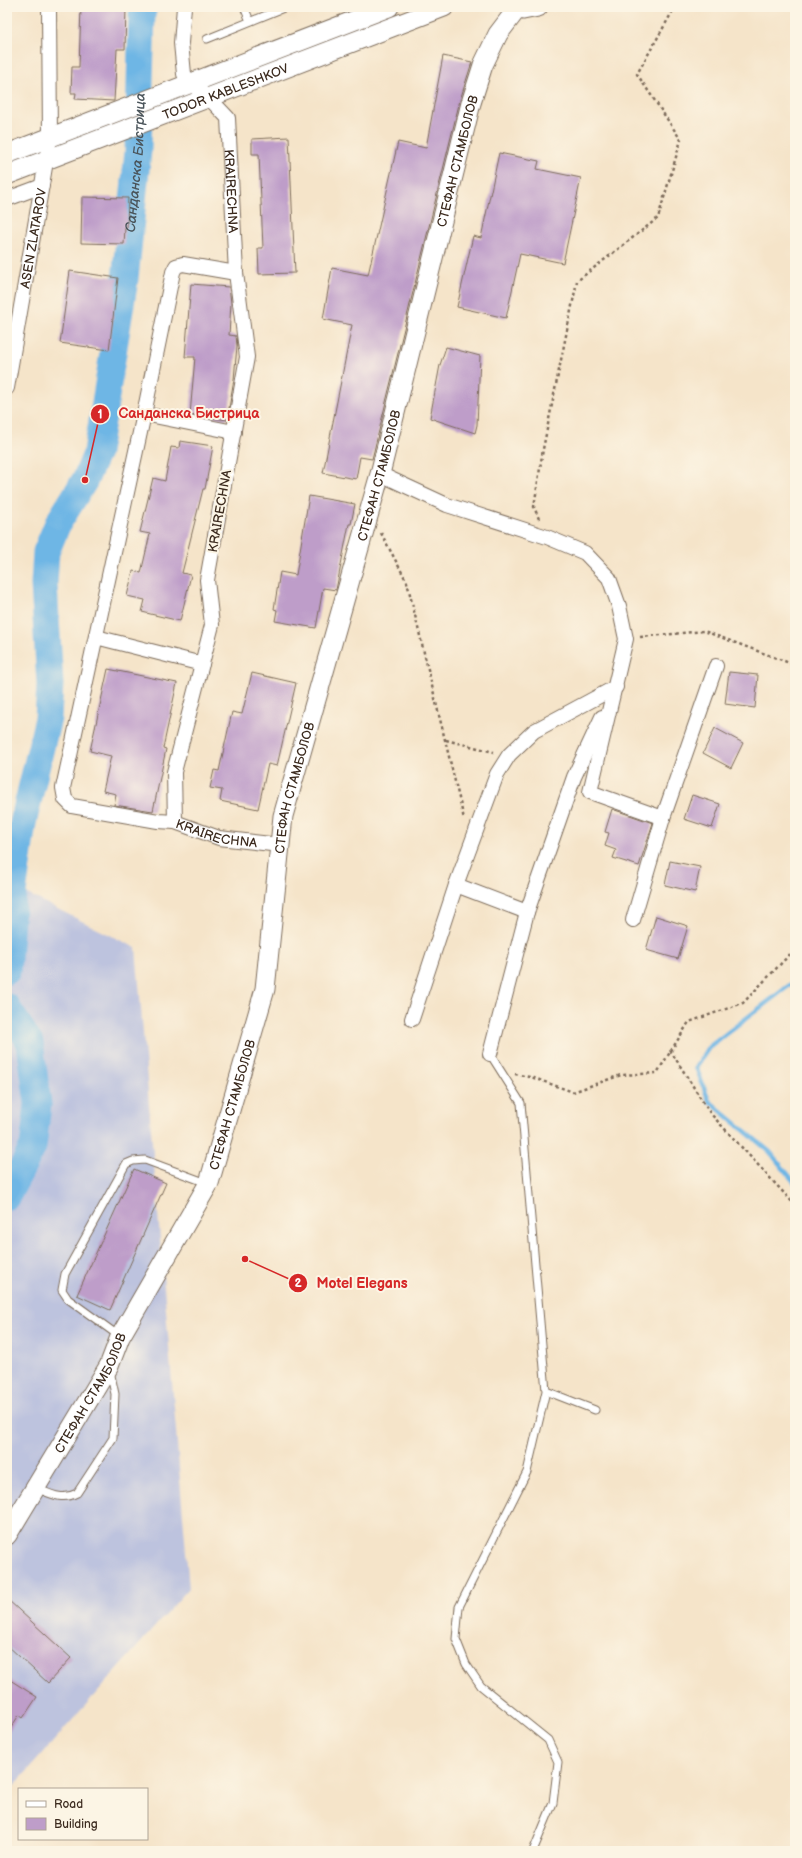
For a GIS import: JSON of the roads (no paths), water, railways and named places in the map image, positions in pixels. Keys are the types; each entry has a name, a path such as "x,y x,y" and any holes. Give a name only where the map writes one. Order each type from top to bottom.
{"street":[{"name":"ASEN ZLATAROV","path":"7,388 50,138 49,7"},
{"path":"184,7 181,43 184,74 191,84"},
{"name":"TODOR KABLESHKOV","path":"7,175 209,98 365,22 389,7"},
{"name":"TODOR KABLESHKOV","path":"7,154 191,84 365,22 444,7"},
{"path":"515,8 523,10 538,7"},
{"name":"СТЕФАН СТАМБОЛОВ","path":"7,1535 108,1366 120,1337 210,1183 265,989 283,816 370,512 471,103 483,65 495,40 515,8"},
{"name":"KRAIRECHNA","path":"191,84 209,98 228,118 236,273 247,357 207,580 212,625 174,772 176,822 219,838 280,845"},
{"path":"7,199 42,186"},
{"path":"176,822 158,821 72,806 65,799 63,788 144,414 173,272 176,266 183,264 236,273"},
{"path":"144,414 234,432"},
{"path":"380,474 447,505 547,537 585,553 609,578 619,606 626,639 616,687 590,792 663,818"},
{"path":"96,637 202,664"},
{"path":"633,920 663,818 716,666"},
{"path":"412,1019 456,885 496,774 509,755 534,731 616,687"},
{"path":"490,1054 527,912 574,777 616,687"},
{"path":"456,885 527,912"}],"lane":[{"path":"244,7 250,21"},
{"path":"207,39 286,7"},
{"path":"490,1054 521,1103 546,1391 527,1472 459,1606 456,1639 466,1664 481,1686 548,1740 558,1762 553,1803 533,1851"},
{"path":"120,1337 68,1299 62,1290 66,1274 126,1164 133,1161 145,1160 210,1183"},
{"path":"35,1488 57,1497 69,1497 77,1493 113,1438 115,1394 108,1366"},
{"path":"546,1391 595,1410"}],"waterway":[{"name":"Санданска Бистрица","path":"7,971 13,893 23,823 48,718 50,684 44,584 46,552 58,523 85,480 97,452 125,279 138,151 142,14 144,7"},
{"path":"795,981 710,1046 696,1067 709,1101 770,1152 795,1183"},
{"name":"Санданска Бистрица","path":"7,1007 30,1043 38,1104 33,1147 7,1196"}],"place":[{"name":"Санданска Бистрица","path":"85,480"},
{"name":"Motel Elegans","path":"245,1259"}]}
